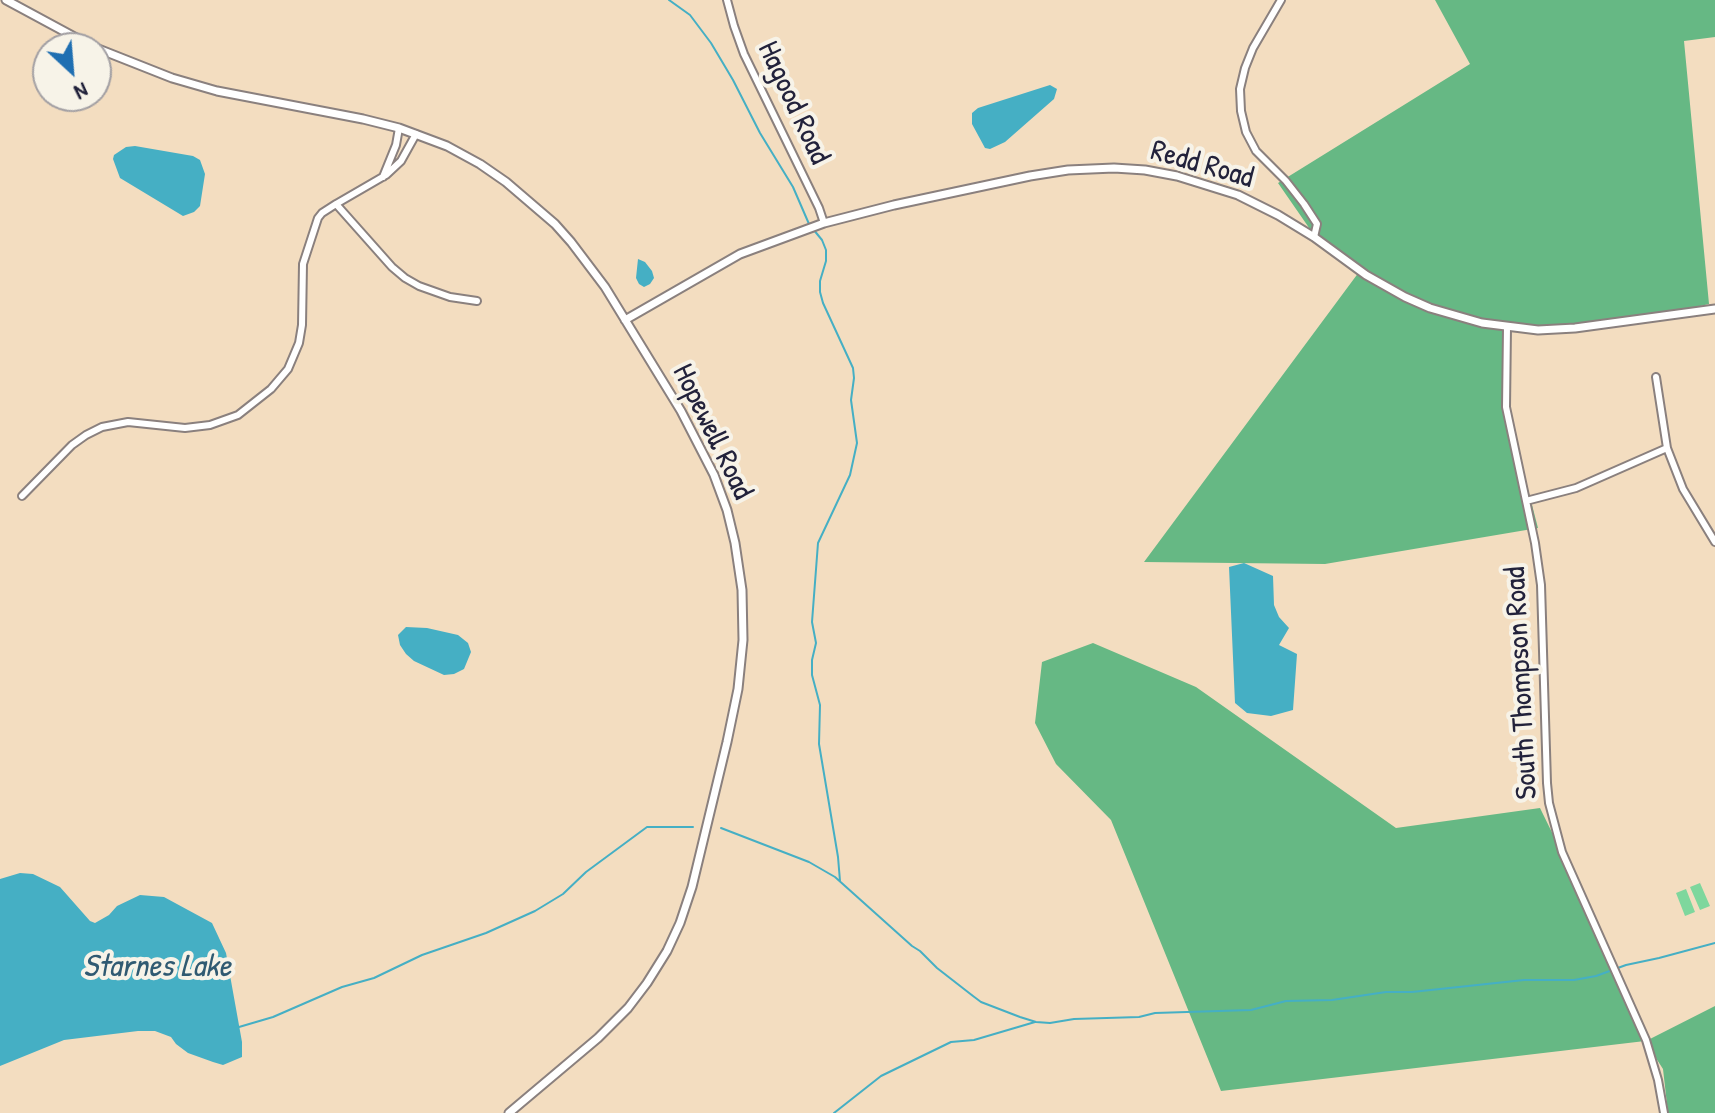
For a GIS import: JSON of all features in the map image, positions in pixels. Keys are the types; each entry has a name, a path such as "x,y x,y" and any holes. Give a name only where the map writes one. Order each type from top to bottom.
{"street":[{"name":"Hopewell Road","path":"6,0 66,32"},
{"name":"Hagood Road","path":"727,0 744,54 824,223"},
{"path":"1281,0 1245,68 1240,89 1241,111 1246,132 1256,151 1286,181 1317,224 1314,237"},
{"name":"Hopewell Road","path":"112,54 172,78 217,91 399,128 447,146 506,182 536,205 571,242 605,287 689,424 714,475 735,543 742,590 743,640 727,742 692,887 667,951 647,983 613,1024 509,1113"},
{"path":"383,177 396,145 399,128"},
{"path":"22,496 72,445 102,427 128,422 185,428 210,425 238,415 271,389 288,369 299,343 303,264 314,225 322,213 383,177 401,161 416,134"},
{"name":"Redd Road","path":"625,320 740,254 824,223 1030,176 1114,168 1151,171 1238,195 1278,215 1366,275 1405,297 1457,317 1507,328 1538,330 1715,309"},
{"path":"336,204 405,278 450,297 477,301"},
{"name":"South Thompson Road","path":"1507,328 1506,407 1541,585 1549,803 1562,852 1646,1040 1664,1113"},
{"path":"1656,377 1667,448 1683,489 1715,542"},
{"path":"1526,501 1576,488 1667,448"}],"green space":[{"path":"1435,0 1715,0 1715,37 1684,41 1709,304 1620,325 1508,326 1511,424 1538,528 1325,564 1144,562 1359,272 1314,235 1278,183 1470,64"},
{"path":"1093,643 1196,687 1396,828 1540,808 1590,910 1646,1041 1715,1006 1715,1113 1668,1113 1663,1069 1645,1041 1221,1091 1111,820 1056,764 1035,723 1042,662"},
{"path":"1700,883 1710,906 1700,910 1690,887"},
{"path":"1686,889 1695,912 1685,916 1676,893"}],"water":[{"path":"1050,85 1057,89 1054,99 1005,142 985,148 972,124 972,113 978,108"},
{"path":"126,147 193,156 200,160 205,174 200,206 194,212 183,216 120,178 114,155"},
{"path":"638,259 645,262 654,278 644,287 636,278"},
{"path":"1244,563 1273,576 1274,605 1289,628 1279,645 1297,654 1293,710 1271,716 1247,713 1235,703 1229,567"},
{"path":"406,627 458,635 468,643 471,652 464,669 444,675 414,661 400,645 398,635"},
{"name":"Starnes Lake","path":"20,873 33,874 60,887 95,923 117,906 140,895 164,897 212,923 226,953 242,1057 223,1065 188,1053 171,1037 155,1031 138,1031 64,1040 0,1066 0,879"}],"waterway":[{"path":"669,0 690,15 711,43 793,187 809,224"},
{"path":"813,229 826,250 820,281 823,303 853,368 851,400 857,443 850,475 818,543 812,622 816,643 812,675 820,705 819,744 840,881"},
{"path":"239,1027 273,1017 342,987 374,978 422,955 486,933 535,911 563,894 586,872 647,827 693,827"},
{"path":"721,828 809,862 835,877 937,968 981,1002 1036,1022 1251,1010 1286,1001 1332,1000 1524,980 1574,980 1715,943"},
{"path":"834,1113 881,1076 951,1042 974,1040 1035,1022"}]}
